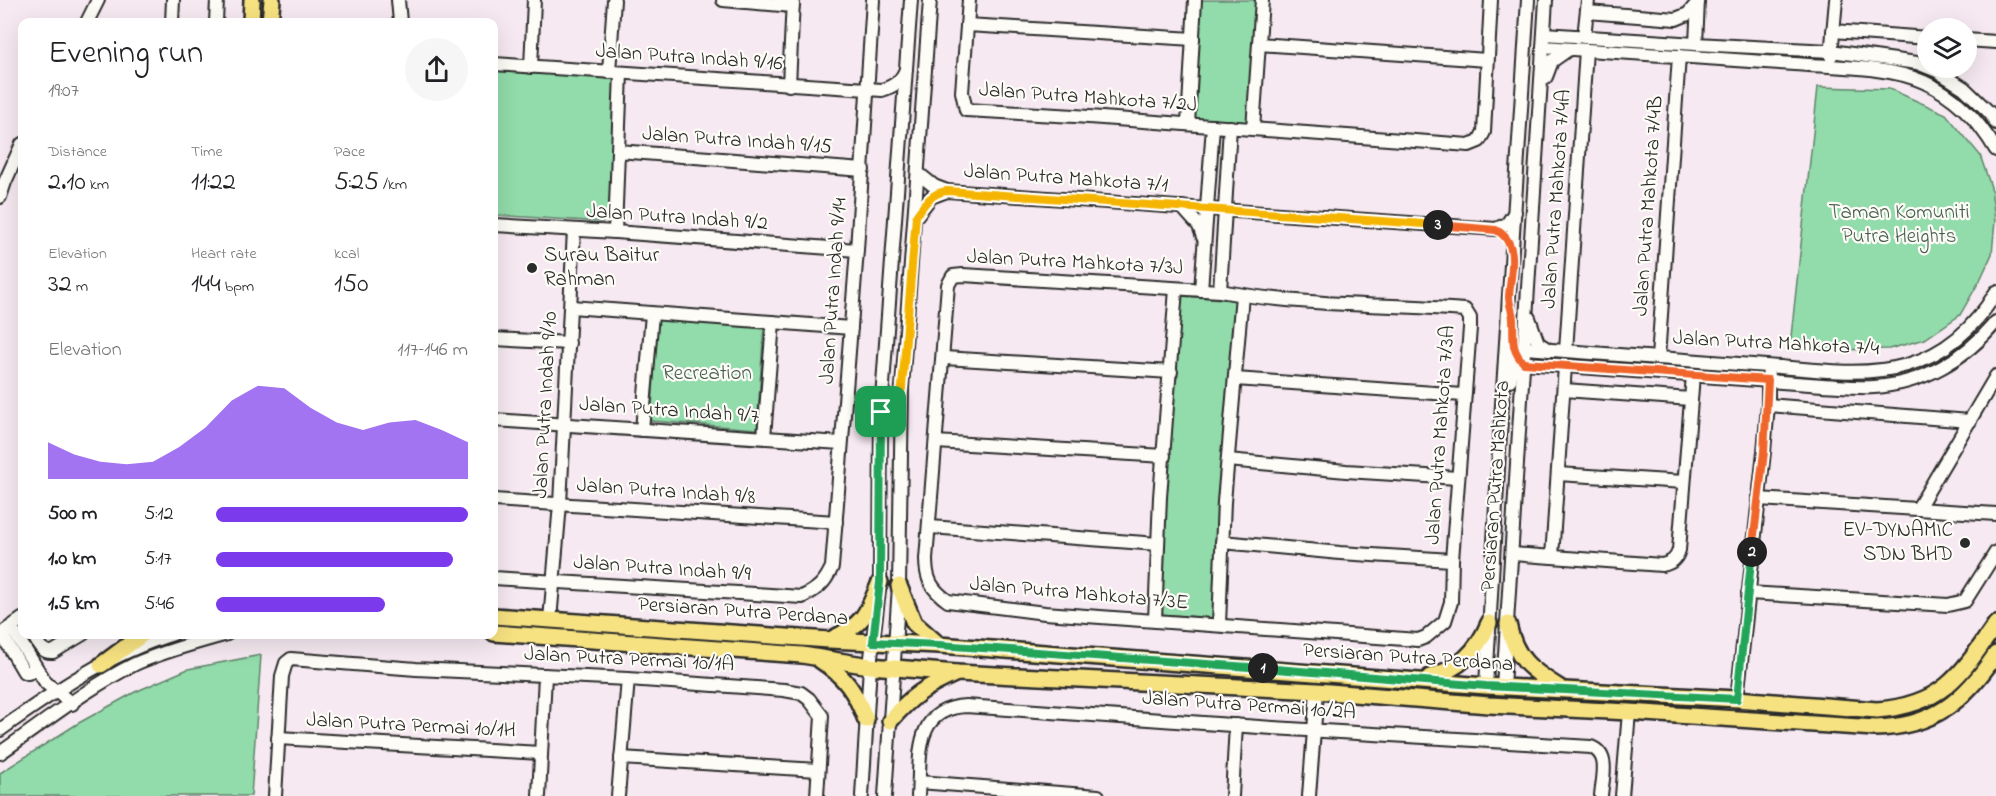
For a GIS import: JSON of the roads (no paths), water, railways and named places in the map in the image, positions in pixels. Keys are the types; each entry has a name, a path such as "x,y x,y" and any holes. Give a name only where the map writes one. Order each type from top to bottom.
{"main road":[{"path":"251,18 252,0"},
{"path":"270,18 272,0"},
{"path":"830,640 858,624 867,613 880,582"},
{"path":"899,586 914,623 939,645"},
{"name":"Persiaran Putra Perdana","path":"498,616 830,640 939,645 1421,680 1495,688 1737,699 1877,710 1919,703 1945,688 1963,669 1996,624"},
{"path":"1421,680 1445,673 1464,661 1483,636 1489,623"},
{"path":"1508,624 1511,641 1522,660 1563,690"},
{"name":"Persiaran Putra Perdana","path":"498,633 802,655 870,666 893,666 957,673 1317,691 1448,702 1629,711 1875,728 1896,726 1930,717 1952,705 1969,690 1996,654"},
{"path":"101,665 136,639"},
{"path":"802,655 818,658 841,676 856,694 866,720"},
{"path":"890,721 911,698 926,687 957,673"},
{"path":"1448,702 1460,697 1478,698 1495,688 1513,700 1530,702 1547,708"}],"street":[{"path":"89,18 98,0"},
{"path":"172,18 174,0"},
{"path":"216,18 217,0"},
{"path":"398,0 399,18"},
{"path":"531,67 534,0"},
{"path":"614,0 618,151"},
{"path":"723,0 793,3 789,85"},
{"name":"Jalan Putra Indah 9/14","path":"825,583 832,567 836,522 863,170 873,0"},
{"path":"862,796 870,666 880,582 881,412 904,121 911,0"},
{"path":"885,796 899,586 902,388 930,0"},
{"path":"969,0 967,25 1193,39"},
{"path":"1188,124 1196,0"},
{"path":"1253,129 1262,0"},
{"path":"1258,44 1487,60 1491,0"},
{"path":"1523,86 1527,82 1540,40 1530,0"},
{"name":"Persiaran Putra Mahkota","path":"1495,688 1489,623 1530,0"},
{"path":"1546,0 1553,22 1557,27 1579,36"},
{"name":"Persiaran Putra Mahkota","path":"1495,688 1508,624 1521,404 1521,356 1527,311 1541,86 1540,40 1546,0"},
{"path":"1830,67 1836,0"},
{"path":"1693,44 1698,1"},
{"path":"1676,20 1688,14 1698,1"},
{"path":"1579,36 1587,6 1676,20 1689,26 1693,44"},
{"name":"Jalan Putra Mahkota 7/2J","path":"967,25 962,92 966,110 1469,145 1479,141 1485,125 1487,60"},
{"path":"1833,31 1917,37"},
{"path":"1540,40 1579,36 1831,51 1917,63 1937,71 1964,88 1990,113 1996,123"},
{"path":"1540,40 1569,49 1896,73 1923,81 1947,94 1980,126 1996,150"},
{"path":"1977,41 1996,42"},
{"path":"1541,86 1552,62 1569,49"},
{"name":"Jalan Putra Mahkota 7/4A","path":"1566,351 1586,50"},
{"name":"Jalan Putra Mahkota 7/4B","path":"1658,358 1679,56"},
{"path":"882,90 901,80 907,62"},
{"name":"Jalan Putra Indah 9/16","path":"498,64 882,90"},
{"path":"882,90 895,97 904,121"},
{"path":"1220,291 1226,180 1222,127"},
{"path":"1201,290 1208,181 1222,127"},
{"name":"Jalan Putra Indah 9/15","path":"615,232 618,151 863,170"},
{"path":"0,197 4,182 18,152"},
{"name":"Jalan Putra Mahkota 7/1","path":"919,174 934,186 947,191 1496,230"},
{"path":"1223,242 1234,220 1247,211 1229,192 1226,180"},
{"path":"1182,207 1200,194 1208,181"},
{"name":"Jalan Putra Mahkota 7/1","path":"916,216 931,197 947,191"},
{"name":"Jalan Putra Mahkota 7/1","path":"1182,207 1199,226 1204,244"},
{"path":"1496,230 1507,224 1515,211"},
{"name":"Jalan Putra Indah 9/2","path":"498,225 857,250"},
{"name":"Jalan Putra Indah 9/10","path":"550,620 565,424 574,230"},
{"path":"1496,230 1502,232 1513,248"},
{"name":"Jalan Putra Mahkota 7/3J","path":"947,301 950,280 958,275 1220,291"},
{"path":"1155,621 1158,544 1176,289"},
{"name":"Jalan Putra Mahkota 7/3A","path":"1220,291 1242,295 1356,304 1465,310 1470,323 1452,560 1452,603 1447,618 1439,626"},
{"path":"1219,624 1222,542 1242,295"},
{"name":"Jalan Putra Mahkota 7/4","path":"1521,356 1550,350 1854,371 1904,366 1939,353 1955,342 1991,311 1996,295"},
{"name":"Jalan Putra Mahkota 7/3E","path":"947,301 926,575 936,591 948,601 1045,613 1418,640 1426,637 1439,626"},
{"path":"1502,413 1521,356 1512,340 1513,319 1509,301"},
{"path":"572,307 850,328"},
{"path":"1527,311 1538,343 1550,350"},
{"path":"642,430 652,314"},
{"path":"764,437 773,322"},
{"name":"Jalan Putra Mahkota 7/4","path":"1521,356 1550,365 1873,387 1891,385 1931,373 1952,362 1983,337 1996,322"},
{"path":"498,339 569,344"},
{"path":"944,358 1171,372"},
{"path":"1521,404 1529,376 1537,369 1550,365"},
{"path":"1552,557 1565,366"},
{"path":"1737,699 1768,405 1768,366"},
{"path":"1512,554 1662,565 1670,563 1677,557 1694,375"},
{"path":"1918,508 1996,376"},
{"path":"1234,379 1463,395"},
{"path":"881,412 894,414 902,388"},
{"path":"1563,390 1691,399"},
{"path":"1768,405 1970,421"},
{"name":"Jalan Putra Indah 9/7","path":"498,420 841,443"},
{"path":"936,442 1164,456"},
{"path":"1228,460 1458,478"},
{"path":"1557,474 1684,482"},
{"path":"1758,499 1996,514"},
{"name":"Jalan Putra Indah 9/8","path":"498,500 836,522"},
{"path":"930,527 1158,544"},
{"path":"1222,542 1452,560"},
{"path":"1748,593 1948,605 1965,601 1996,552"},
{"name":"Jalan Putra Indah 9/9","path":"498,578 802,597 816,591 825,583"},
{"path":"18,622 5,631 4,638 22,668 28,674 35,669 46,683 72,704"},
{"path":"36,639 43,651 48,653 74,639"},
{"path":"0,730 57,691 101,665 157,639"},
{"path":"0,753 105,681 135,664 211,639"},
{"name":"Jalan Putra Permai 10/1A","path":"278,738 282,676 286,663 291,659 416,669 628,679 775,689 801,693 815,705 822,716 817,796"},
{"path":"539,796 546,675"},
{"path":"618,796 628,679"},
{"path":"1309,796 1317,691"},
{"name":"Jalan Putra Permai 10/2A","path":"918,796 924,731 930,720 937,714 954,706 1314,731 1591,747 1603,757 1601,796"},
{"path":"1622,796 1629,711"},
{"path":"1232,796 1236,725"},
{"path":"275,796 278,738"},
{"name":"Jalan Putra Permai 10/1H","path":"278,738 541,753"},
{"path":"621,758 818,770"},
{"path":"919,782 1098,796"}],"place":[{"name":"Surau Baitur Rahman","path":"532,268"},
{"name":"EV-DYNAMIC SDN BHD","path":"1965,543"}],"park label":[{"name":"Taman Komuniti Putra Heights","path":"1899,225"},
{"name":"Recreation","path":"707,374"}]}
